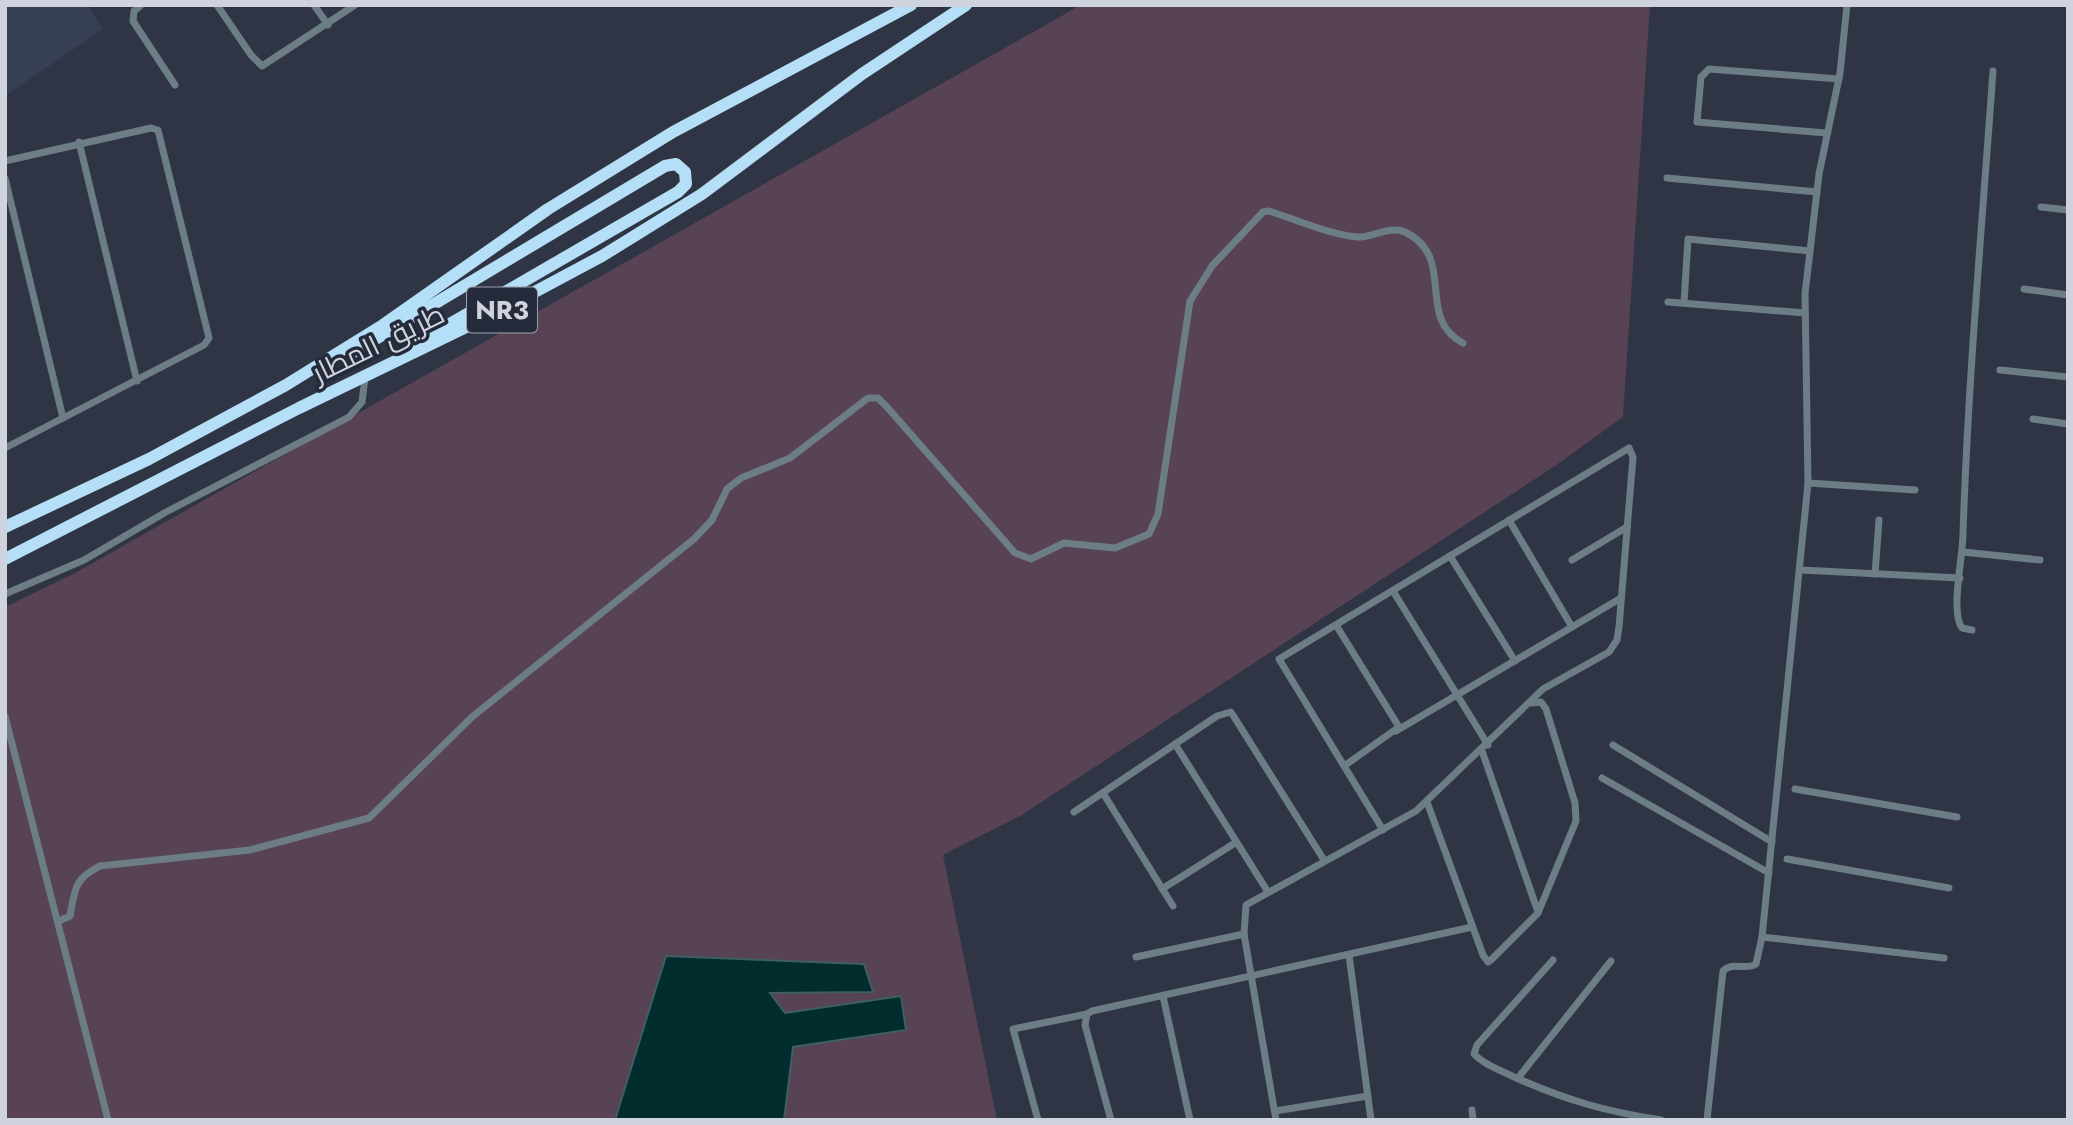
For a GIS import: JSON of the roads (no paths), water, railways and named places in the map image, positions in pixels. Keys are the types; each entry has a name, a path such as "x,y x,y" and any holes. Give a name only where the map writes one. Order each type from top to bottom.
{"highway":[{"name":"طريق المطار","path":"5,527 149,459 248,406 383,325 548,209 673,132 911,5"},
{"name":"طريق المطار","path":"5,559 304,406 499,311 653,226 712,187 862,74 966,5"},
{"path":"248,406 387,335 454,291 665,166 676,164 685,172 686,184 678,192 304,406"}],"street":[{"path":"141,5 134,11 133,21 175,85"},
{"path":"216,5 251,55 262,66 355,5"},
{"path":"314,5 328,25"},
{"path":"1707,1120 1723,971 1731,966 1750,967 1756,964 1762,937 1808,483 1805,313 1810,251 1826,133 1839,79 1847,5"},
{"path":"1826,133 1697,122 1701,77 1709,69 1839,79"},
{"path":"1972,630 1962,628 1956,617 1963,552 1965,461 1993,71"},
{"path":"5,161 79,142 151,128 160,132 209,335 204,345 5,448"},
{"path":"79,142 136,381"},
{"path":"5,178 63,418"},
{"path":"1667,178 1817,192"},
{"path":"2041,207 2068,210"},
{"path":"59,921 70,916 75,887 83,874 100,866 250,850 369,818 472,717 694,539 712,520 727,489 741,478 790,458 868,398 878,398 887,407 1015,553 1023,557 1036,558 1064,543 1115,548 1149,534 1158,514 1190,301 1197,284 1263,212 1269,211 1356,237 1390,231 1405,232 1429,253 1436,280 1440,322 1451,337 1463,344"},
{"path":"1684,303 1688,239 1810,251"},
{"path":"2025,289 2068,295"},
{"path":"1668,302 1805,313"},
{"path":"2000,370 2068,377"},
{"path":"5,594 84,560 166,512 349,417 362,402 366,378"},
{"path":"2033,419 2068,424"},
{"path":"1276,1120 1244,934 1246,905 1383,830 1427,802 1553,682 1609,652 1617,640 1633,457 1629,448 1279,659 1383,830"},
{"path":"1808,483 1915,490"},
{"path":"1510,520 1572,627"},
{"path":"1875,574 1879,520"},
{"path":"1572,560 1627,527"},
{"path":"1963,552 2040,560"},
{"path":"1450,556 1515,661"},
{"path":"1801,570 1960,578"},
{"path":"1393,590 1457,695 1485,748 1538,913"},
{"path":"1343,766 1621,598"},
{"path":"1336,625 1398,723 1396,732"},
{"path":"1427,802 1472,927 1488,961 1538,913 1572,831 1576,814 1546,709 1541,702 1529,705"},
{"path":"1074,812 1217,716 1231,712 1324,860"},
{"path":"5,716 108,1120"},
{"path":"1175,744 1268,892"},
{"path":"1613,745 1772,842"},
{"path":"1602,778 1769,873"},
{"path":"1796,789 1957,817"},
{"path":"1102,793 1172,906"},
{"path":"1162,889 1235,842"},
{"path":"1787,859 1949,888"},
{"path":"1038,1120 1013,1029 1472,927"},
{"path":"1136,957 1244,934"},
{"path":"1762,937 1944,958"},
{"path":"1349,955 1371,1120"},
{"path":"1553,960 1474,1049 1477,1058 1518,1078 1596,1109 1661,1120"},
{"path":"1518,1078 1611,961"},
{"path":"1163,996 1190,1120"},
{"path":"1087,1014 1085,1025 1111,1120"},
{"path":"1275,1111 1368,1096"},
{"path":"1472,1110 1473,1120"}]}
